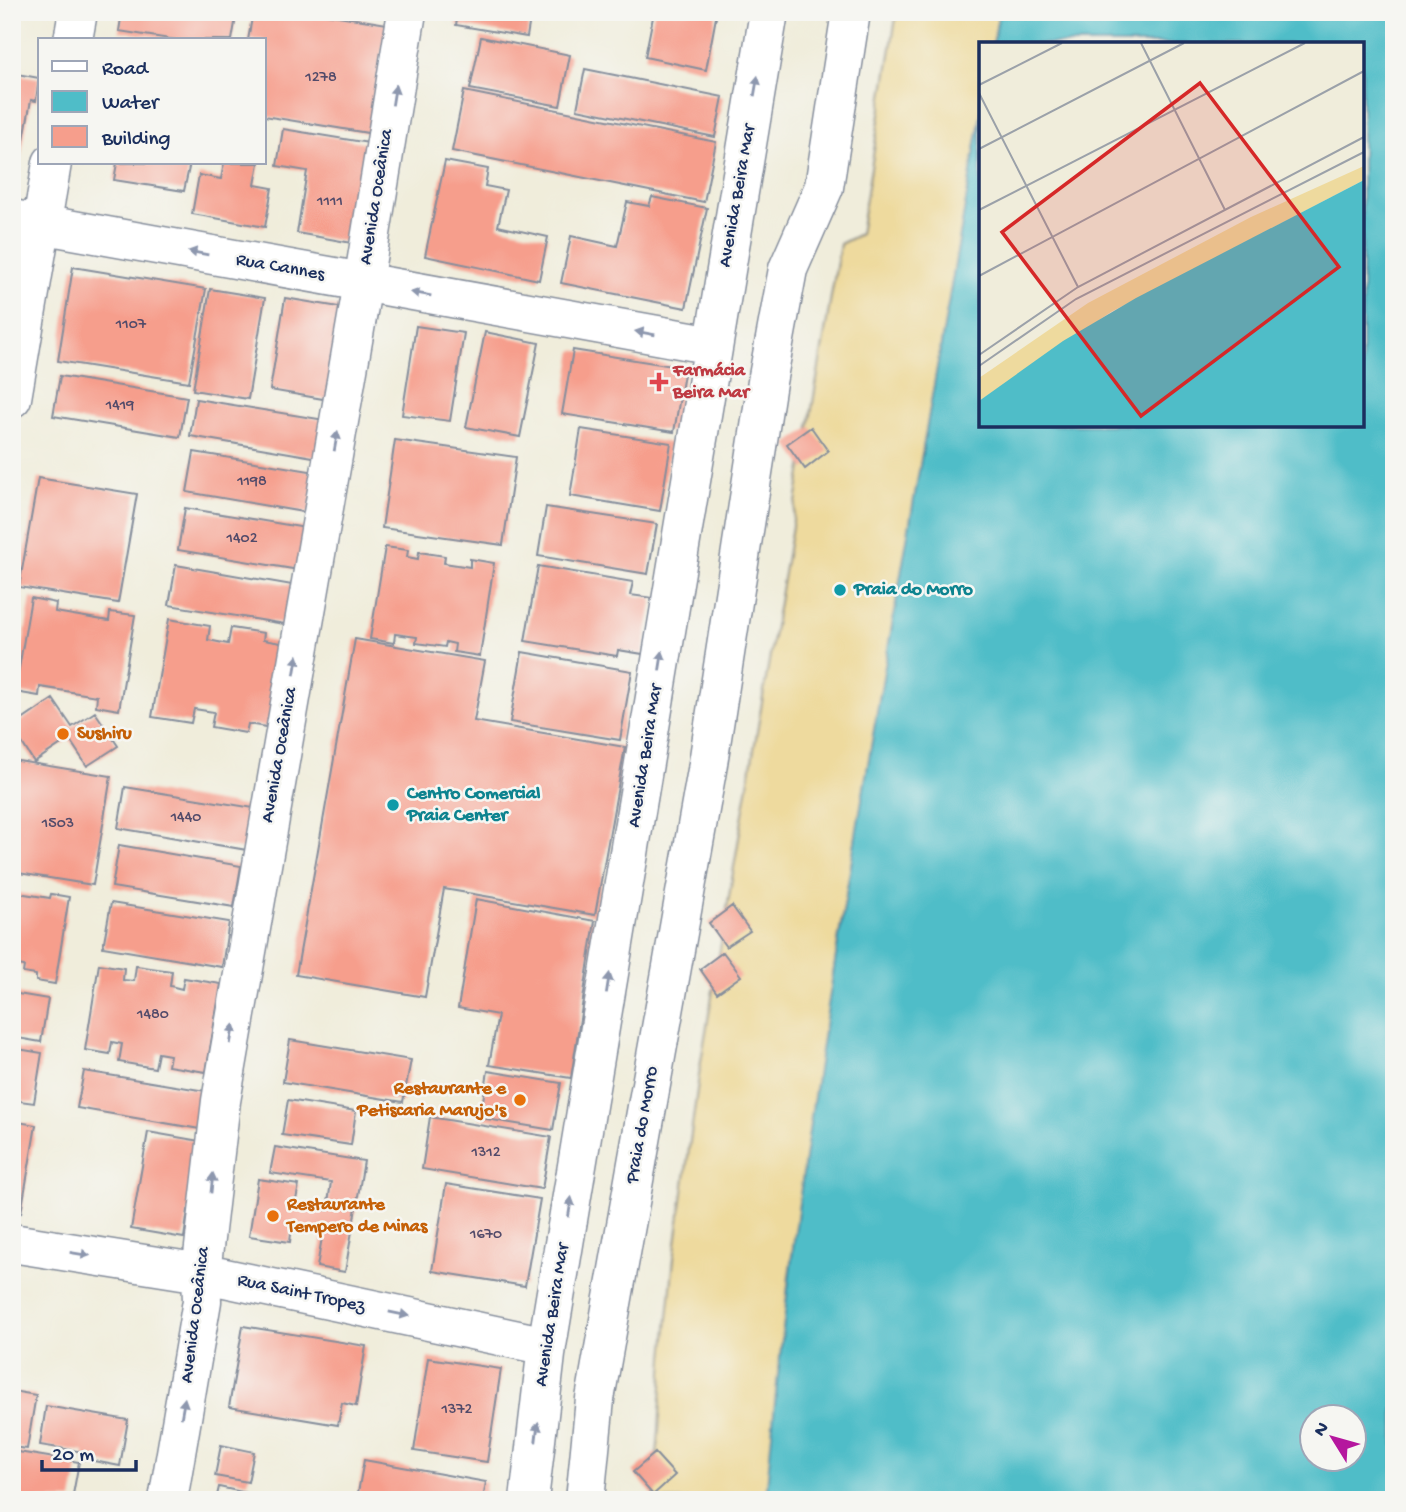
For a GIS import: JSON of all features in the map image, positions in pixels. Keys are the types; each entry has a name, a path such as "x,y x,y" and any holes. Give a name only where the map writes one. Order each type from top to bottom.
{"street":[{"path":"73,38 78,12"},
{"name":"Avenida Oceânica","path":"168,1500 202,1301 201,1273 221,1101 363,283 407,12"},
{"name":"Avenida Beira Mar","path":"529,1500 547,1346 769,12"},
{"name":"Praia do Morro","path":"585,1500 595,1399 707,770 767,382 788,269 824,187 851,12"},
{"path":"12,398 27,222 52,164"},
{"name":"Rua Cannes","path":"27,222 713,345"},
{"name":"Rua Saint Tropez","path":"12,1243 201,1273 547,1346"}],"sand":[{"name":"Praia do Morro","path":"897,12 999,12 993,42 979,42 979,127 839,935 789,1275 766,1500 654,1500 674,1258 701,1061 840,244 860,234"}],"water":[{"path":"999,12 1394,12 1394,1500 766,1500 786,1302 828,1006 979,126 979,427 1364,427 1364,42 993,42"}],"building":[{"path":"122,12 237,12 232,38 163,38 119,31"},
{"path":"253,12 314,12 387,24 368,133 266,116 266,38 248,38"},
{"path":"458,12 531,12 527,37 456,25"},
{"path":"654,12 717,12 706,70 645,57"},
{"path":"481,37 570,55 560,106 470,89"},
{"path":"585,69 723,97 715,137 577,109"},
{"path":"12,73 38,78 38,86 36,101 31,100 17,179 12,178"},
{"path":"464,91 716,142 704,202 452,151"},
{"path":"283,129 369,143 352,243 297,233 307,171 277,166"},
{"path":"445,161 488,169 485,186 506,190 498,226 548,237 539,280 425,256"},
{"path":"117,164 190,164 184,191 114,180"},
{"path":"224,164 259,164 255,185 272,188 265,227 192,214 199,175 221,179"},
{"path":"652,197 707,208 686,308 561,283 571,236 617,246 627,202 649,206"},
{"path":"73,267 206,289 189,382 58,361"},
{"path":"210,289 265,298 248,399 193,390"},
{"path":"285,298 345,308 329,400 270,390"},
{"path":"416,326 464,333 450,421 402,415"},
{"path":"485,332 539,343 520,437 466,427"},
{"path":"573,350 685,368 674,432 562,414"},
{"path":"60,376 187,397 180,437 53,416"},
{"path":"196,399 325,420 319,458 190,436"},
{"path":"811,427 828,451 805,469 787,444"},
{"path":"581,429 671,443 660,511 570,496"},
{"path":"395,440 516,457 503,545 382,528"},
{"path":"194,452 316,472 309,513 187,492"},
{"path":"38,478 137,494 118,603 19,587"},
{"path":"546,507 657,524 648,574 538,556"},
{"path":"185,508 306,528 299,570 178,550"},
{"path":"385,547 408,550 407,557 418,559 419,552 445,556 444,563 470,567 470,559 494,563 480,656 454,652 455,644 446,642 445,647 416,643 417,637 395,634 394,643 370,639"},
{"path":"176,565 298,586 291,625 169,605"},
{"path":"538,566 633,582 630,595 653,598 643,654 618,650 617,656 525,641"},
{"path":"31,598 56,603 55,612 109,621 110,612 135,615 119,710 96,706 97,696 40,687 39,696 15,692"},
{"path":"169,619 210,626 208,640 228,644 231,628 264,633 263,640 287,644 272,728 248,724 246,733 211,727 214,712 194,709 191,723 152,717"},
{"name":"Centro Comercial Praia Center","path":"355,639 485,661 474,721 625,747 595,915 444,889 425,997 296,975"},
{"path":"522,652 632,671 620,740 510,722"},
{"name":"Sushiru","path":"53,699 72,727 95,712 118,746 87,766 69,739 34,762 12,727"},
{"path":"12,760 111,776 93,885 12,872"},
{"path":"125,787 254,808 247,850 118,828"},
{"path":"119,845 241,866 234,907 112,887"},
{"path":"12,892 50,898 51,894 69,897 55,984 36,981 36,975 23,973 24,966 12,964"},
{"path":"476,899 595,921 571,1078 489,1065 498,1015 458,1008"},
{"path":"111,903 229,922 222,967 103,947"},
{"path":"732,906 750,931 726,947 709,923"},
{"path":"723,952 741,976 717,993 700,969"},
{"path":"99,964 124,968 123,980 134,981 136,966 172,971 170,986 182,989 184,978 221,984 206,1072 168,1066 170,1055 158,1053 155,1068 119,1062 122,1044 112,1042 110,1054 85,1050"},
{"path":"12,993 48,999 41,1042 12,1037"},
{"path":"290,1040 411,1060 403,1102 283,1082"},
{"path":"12,1048 42,1053 34,1103 12,1100"},
{"path":"84,1071 206,1091 200,1129 77,1108"},
{"name":"Restaurante e Petiscaria Marujo's","path":"488,1071 561,1083 553,1130 480,1118"},
{"path":"288,1100 356,1111 351,1145 282,1135"},
{"path":"430,1117 551,1137 542,1189 422,1169"},
{"path":"12,1121 36,1125 21,1213 12,1211"},
{"path":"148,1132 200,1141 196,1211 188,1210 184,1238 131,1229"},
{"path":"275,1147 364,1161 345,1272 317,1267 323,1231 292,1226 290,1242 249,1236 258,1179 299,1185 295,1205 327,1210 331,1182 270,1173"},
{"path":"446,1184 540,1199 525,1286 432,1271"},
{"path":"243,1326 366,1346 356,1406 342,1403 338,1425 229,1407"},
{"path":"428,1358 501,1369 487,1462 414,1451"},
{"path":"12,1391 36,1395 27,1449 12,1447"},
{"path":"46,1406 128,1420 120,1466 83,1459 84,1452 40,1445"},
{"path":"221,1445 254,1452 248,1482 215,1476"},
{"path":"12,1451 79,1462 72,1500 12,1500"},
{"path":"655,1453 675,1475 653,1495 633,1472"},
{"path":"364,1460 486,1482 483,1500 357,1498"},
{"path":"219,1487 274,1499 274,1500 216,1500"}],"place":[{"name":"Farmácia Beira Mar","path":"659,382"},
{"name":"Praia do Morro","path":"840,590"},
{"name":"Sushiru","path":"63,734"},
{"name":"Centro Comercial Praia Center","path":"393,805"},
{"name":"Restaurante e Petiscaria Marujo's","path":"520,1100"},
{"name":"Restaurante Tempero de Minas","path":"273,1216"}]}
